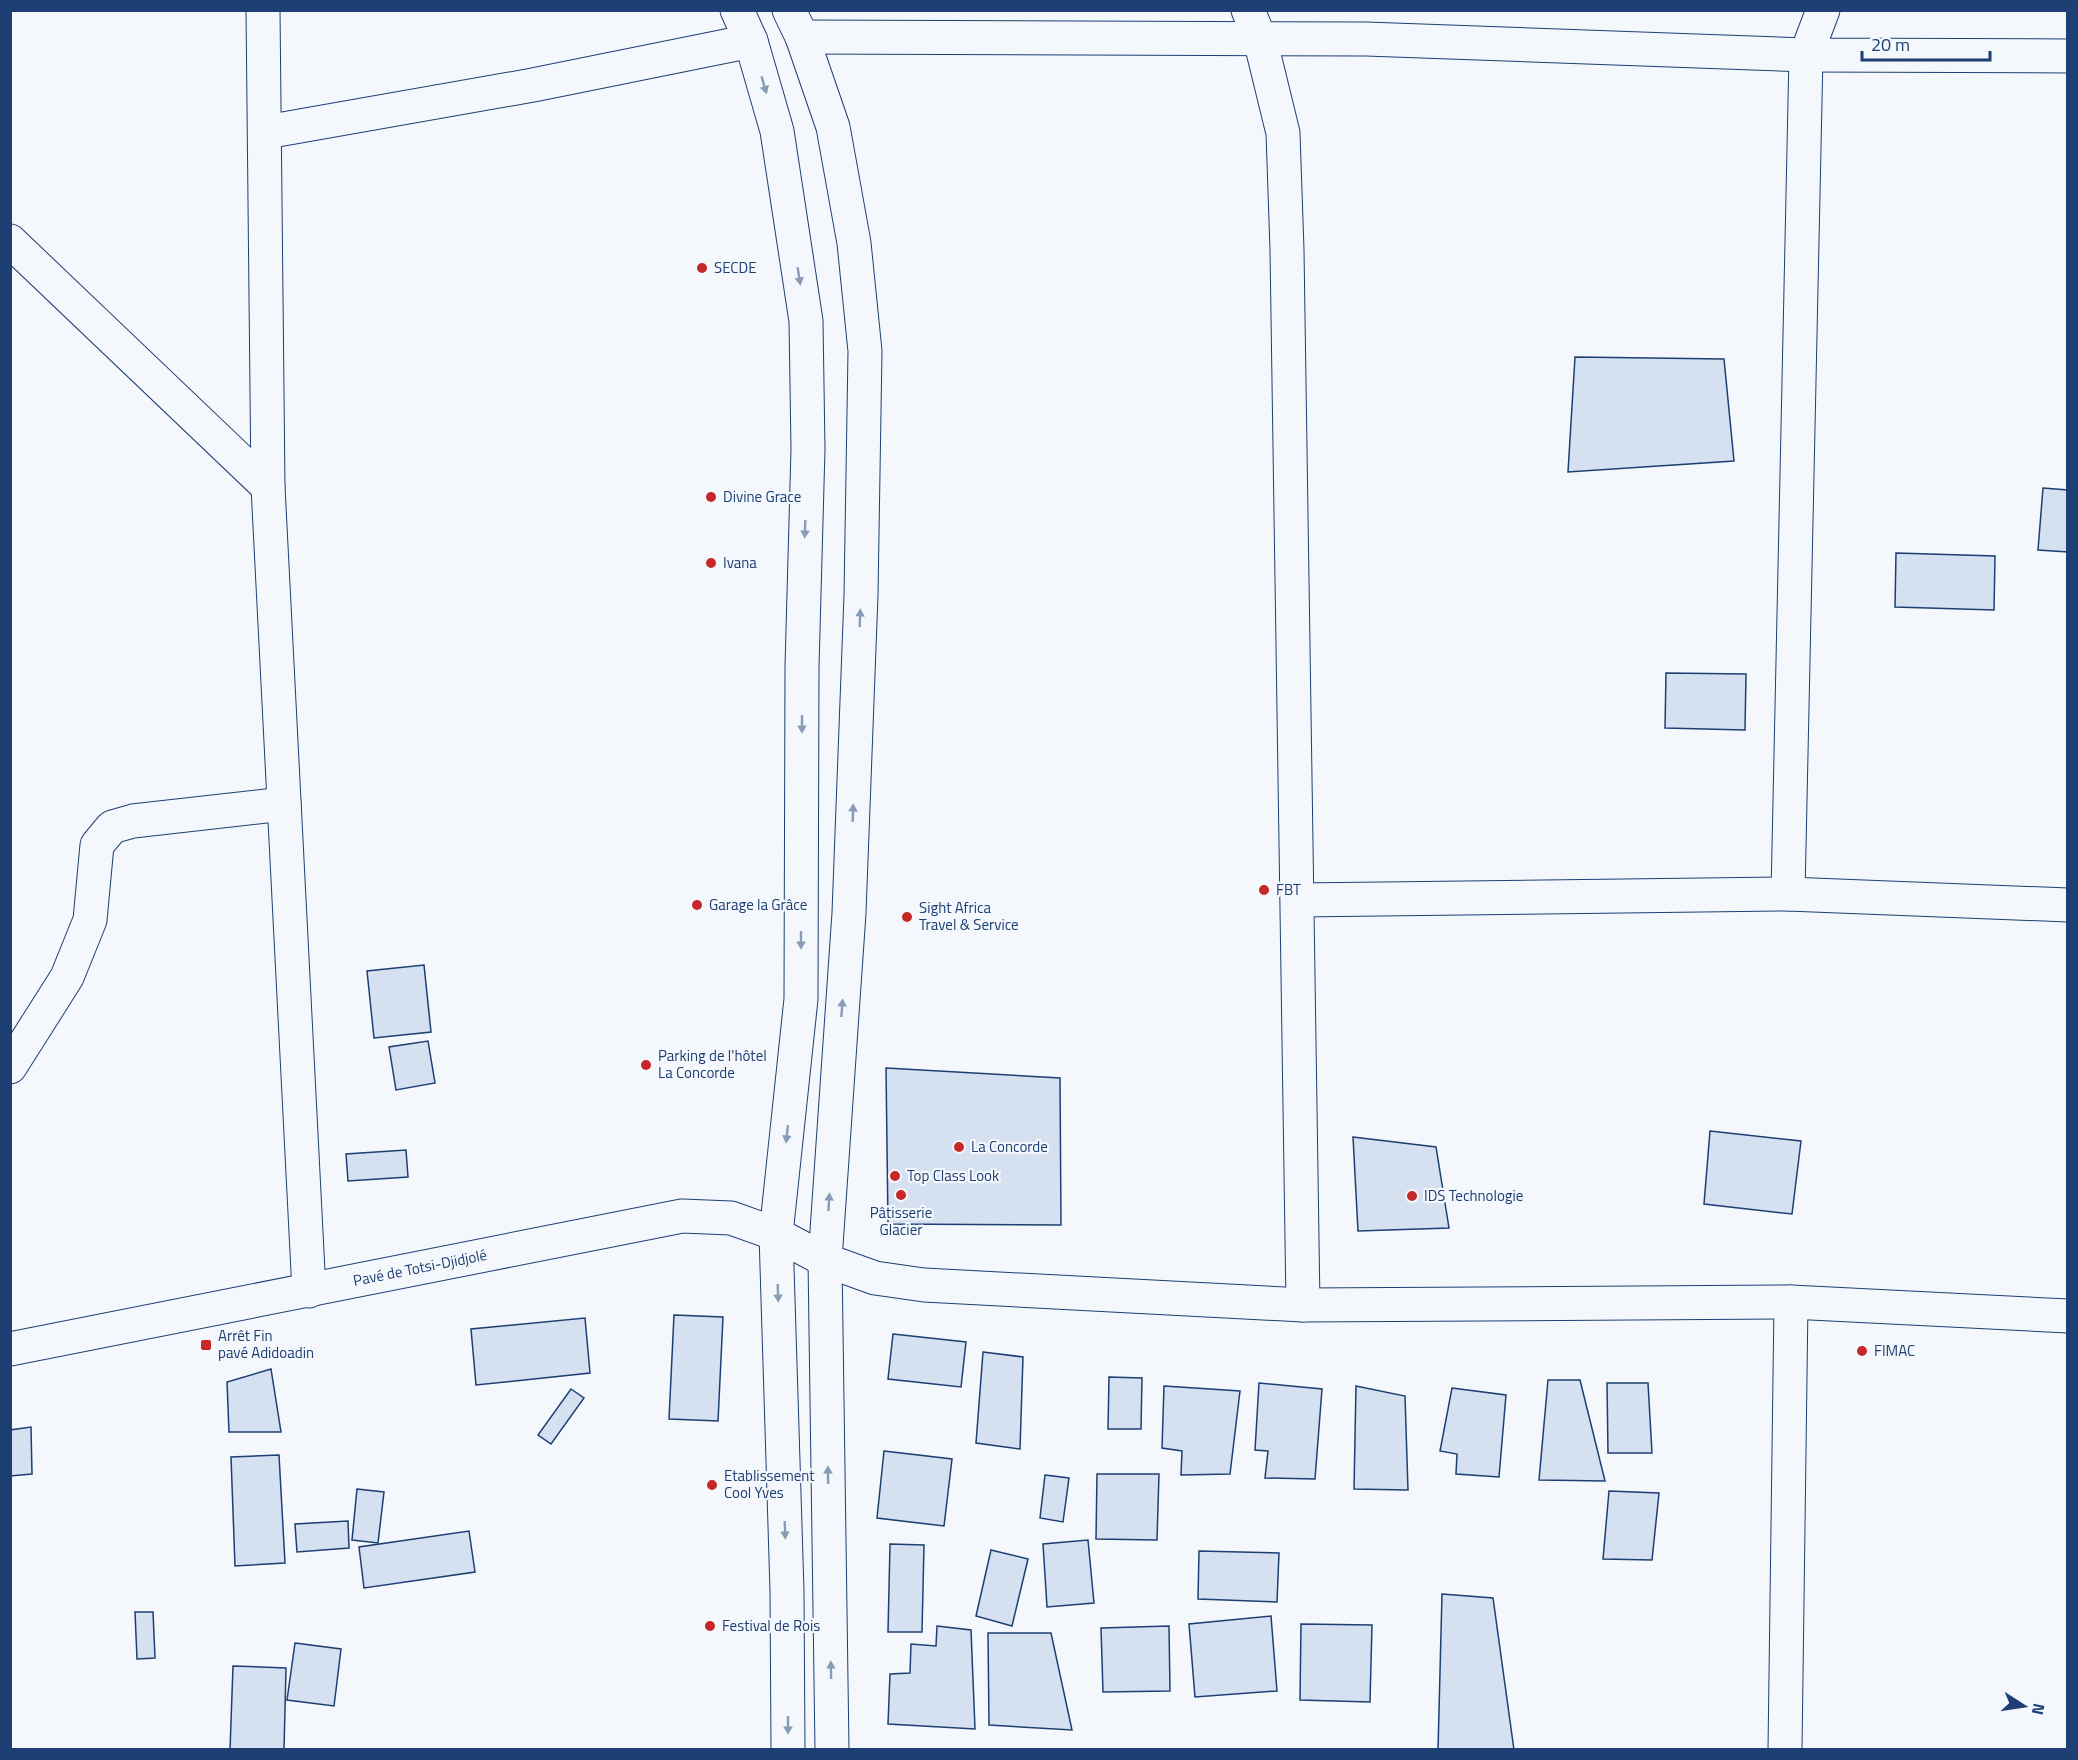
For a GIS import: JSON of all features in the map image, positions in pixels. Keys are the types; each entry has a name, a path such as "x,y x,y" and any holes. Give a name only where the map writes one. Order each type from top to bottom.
{"street":[{"path":"263,10 268,487 309,1291"},
{"path":"737,10 751,41 777,131 806,321 808,450 802,667 801,999 776,1234 787,1591 788,1749"},
{"path":"1788,894 1806,55 1823,10"},
{"path":"832,1749 825,1260 849,914 861,595 865,351 854,243 833,127 796,24 1254,25 1377,40 1806,55 2067,56"},
{"path":"1254,25 1283,134 1298,900 1303,1305"},
{"path":"266,132 533,85 751,41"},
{"path":"10,241 268,487"},
{"path":"10,1067 67,977 90,920 97,845 112,827 133,820 284,804"},
{"path":"1298,900 1788,894 2067,905"},
{"name":"Pavé de Totsi-Djidjolé","path":"10,1349 682,1216 731,1218 776,1234 825,1260 875,1278 924,1285 1303,1305 1791,1302 2067,1316"},
{"path":"1785,1749 1791,1302"}],"building":[{"path":"1575,357 1724,359 1734,461 1568,472"},
{"path":"2043,488 2068,490 2068,552 2038,550"},
{"path":"1896,553 1995,556 1994,610 1895,607"},
{"path":"1666,673 1746,674 1745,730 1665,728"},
{"path":"424,965 431,1032 374,1038 367,971"},
{"path":"428,1041 435,1083 396,1090 389,1047"},
{"path":"886,1068 1060,1078 1061,1225 888,1224"},
{"path":"1710,1131 1801,1141 1792,1214 1704,1204"},
{"path":"1353,1137 1436,1147 1449,1228 1358,1231"},
{"path":"406,1150 408,1177 348,1181 346,1154"},
{"path":"674,1315 723,1317 718,1421 669,1419"},
{"path":"585,1318 590,1373 476,1385 471,1329"},
{"path":"893,1334 966,1342 961,1387 888,1379"},
{"path":"983,1352 1023,1357 1020,1449 976,1443"},
{"path":"271,1369 281,1432 229,1432 227,1382"},
{"path":"1109,1377 1142,1378 1141,1429 1108,1429"},
{"path":"1548,1380 1580,1380 1605,1481 1539,1480"},
{"path":"1259,1383 1322,1389 1315,1479 1265,1478 1268,1451 1255,1450"},
{"path":"1607,1383 1648,1383 1652,1453 1608,1453"},
{"path":"1164,1386 1240,1391 1230,1474 1181,1475 1182,1451 1162,1448"},
{"path":"1356,1386 1405,1396 1408,1490 1354,1489"},
{"path":"1452,1388 1506,1395 1499,1477 1456,1474 1457,1454 1440,1451"},
{"path":"571,1389 584,1398 551,1444 538,1435"},
{"path":"31,1427 32,1474 10,1476 10,1430"},
{"path":"884,1451 952,1459 944,1526 877,1518"},
{"path":"279,1455 285,1563 235,1566 231,1457"},
{"path":"1097,1474 1159,1474 1157,1540 1096,1539"},
{"path":"1045,1475 1069,1478 1063,1522 1040,1518"},
{"path":"357,1489 384,1492 378,1543 352,1540"},
{"path":"1609,1491 1659,1493 1652,1560 1603,1559"},
{"path":"348,1521 349,1548 297,1552 295,1524"},
{"path":"469,1531 475,1572 364,1588 359,1547"},
{"path":"1088,1540 1094,1603 1047,1607 1043,1544"},
{"path":"890,1544 924,1545 922,1632 888,1632"},
{"path":"991,1550 1028,1559 1012,1626 976,1616"},
{"path":"1199,1551 1279,1553 1277,1602 1198,1599"},
{"path":"1442,1594 1493,1598 1514,1750 1438,1750"},
{"path":"135,1612 153,1612 155,1658 137,1659"},
{"path":"1271,1616 1277,1691 1195,1697 1189,1624"},
{"path":"1301,1624 1372,1625 1370,1702 1300,1700"},
{"path":"937,1626 971,1630 975,1729 888,1724 890,1674 910,1673 911,1644 936,1646"},
{"path":"1169,1626 1170,1691 1103,1692 1101,1628"},
{"path":"988,1633 1051,1633 1072,1730 989,1725"},
{"path":"295,1643 341,1649 334,1706 287,1700"},
{"path":"233,1666 286,1668 284,1750 230,1750"}],"place":[{"name":"SECDE","path":"702,268"},
{"name":"Divine Grace","path":"711,497"},
{"name":"Ivana","path":"711,563"},
{"name":"FBT","path":"1264,890"},
{"name":"Garage la Grâce","path":"697,905"},
{"name":"Sight Africa Travel & Service","path":"907,917"},
{"name":"Parking de l'hôtel La Concorde","path":"646,1065"},
{"name":"La Concorde","path":"959,1147"},
{"name":"Top Class Look","path":"895,1176"},
{"name":"Pâtisserie Glacier","path":"901,1195"},
{"name":"IDS Technologie","path":"1412,1196"},
{"name":"Arrêt Fin pavé Adidoadin","path":"206,1345"},
{"name":"FIMAC","path":"1862,1351"},
{"name":"Etablissement Cool Yves","path":"712,1485"},
{"name":"Festival de Rois","path":"710,1626"}]}
